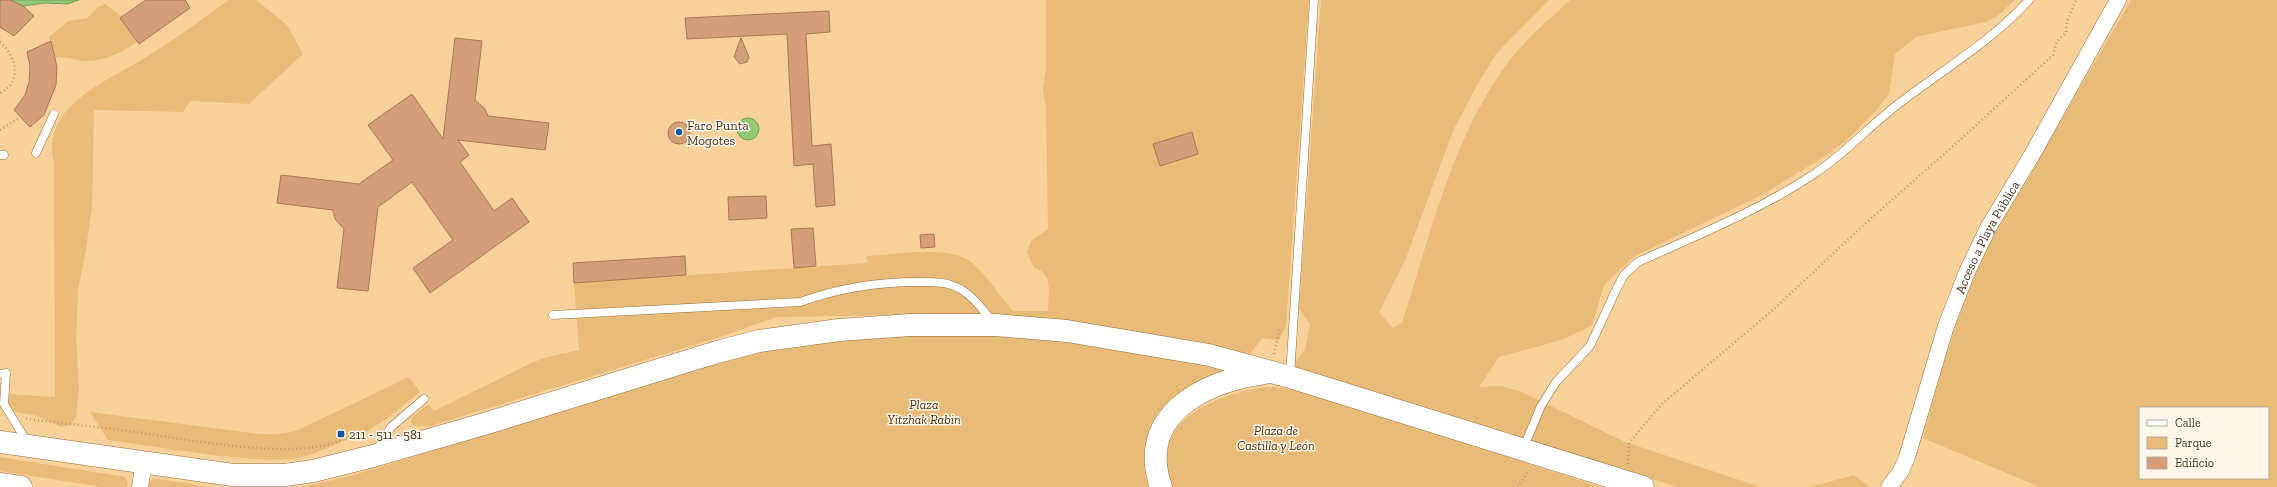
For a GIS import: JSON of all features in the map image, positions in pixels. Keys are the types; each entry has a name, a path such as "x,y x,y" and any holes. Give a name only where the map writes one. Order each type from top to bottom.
{"main road":[{"path":"0,442 233,475 258,476 313,471 373,456 484,424 717,352 759,342 839,330 910,325 995,325 1067,330 1209,355 1280,374 1629,485"},
{"path":"1160,487 1156,469 1155,448 1159,434 1166,419 1184,404 1222,382 1240,376 1280,374"},
{"path":"0,484 21,487"}],"street":[{"name":"Acceso a Playa Pública","path":"1889,487 1901,471 1907,457 1946,326 1967,272 1988,228 2033,153 2118,0"},
{"path":"140,487 144,462"}],"lane":[{"path":"1280,374 1314,0"},
{"path":"1522,450 1544,400 1556,382 1590,346 1624,275 1638,262 1759,206 1814,174 1845,151 1899,103 1994,33 2015,16 2029,0"},
{"path":"36,153 54,114"},
{"path":"553,316 800,302 825,293 885,282 938,282 952,285 967,294 995,325"},
{"path":"3,374 4,404 30,446"},
{"path":"373,456 391,427 424,399"}],"path":[{"path":"1629,485 1629,443 1662,404 1774,309 1868,221 2053,55 2057,41 2066,33 2067,21 2076,0"},
{"path":"0,42 10,54 14,62 15,72 11,85 0,93"},
{"path":"0,130 21,118"},
{"path":"13,418 276,448 327,445 343,439"}],"green space":[{"path":"229,0 256,0 287,25 303,54 249,104 190,101 183,112 94,110 92,206 86,250 78,290 76,338 79,388 76,417 71,425 61,427 37,416 11,411 9,408 9,394 55,397 54,163 52,142 57,125 68,109 83,96 100,84 181,35"},
{"path":"1046,0 1309,0 1286,326 1279,340 1262,338 1250,354 1101,326 894,315 777,317 723,336 430,426 414,426 411,422 412,417 429,404 434,411 531,363 544,358 579,350 574,283 867,263 866,256 935,252 949,253 971,262 988,279 1013,311 1048,311 1049,291 1047,279 1045,274 1034,268 1027,253 1031,241 1048,229 1046,109 1043,90 1046,67"},
{"path":"1321,0 1549,0 1496,54 1475,89 1453,131 1406,258 1379,312 1393,328 1402,323 1444,189 1471,124 1487,94 1513,56 1570,0 2015,0 1996,17 1985,22 1916,37 1895,54 1889,94 1875,112 1847,140 1819,160 1758,197 1635,256 1604,285 1592,325 1582,331 1559,340 1499,357 1479,387 1501,386 1522,392 1625,442 1760,487 1678,487 1290,369 1305,350 1310,324 1299,309"},
{"path":"2131,0 2277,0 2277,487 2040,487 1923,438 1957,322 1983,254"},
{"path":"105,4 122,17 121,19 137,42 107,58 94,61 63,57 55,58 49,37 68,21 87,18 98,7"},
{"name":"Plaza Yitzhak Rabin","path":"944,334 1057,338 1196,362 1228,370 1159,415 1150,432 1145,450 1144,459 1148,487 302,487 350,476 742,356 843,340"},
{"path":"409,377 420,392 389,417 366,432 310,455 292,459 266,460 219,456 108,440 90,412 260,434 278,434 296,431"},
{"name":"Plaza de Castilla y León","path":"1265,387 1295,389 1326,397 1600,487 1173,487 1167,465 1168,446 1176,429 1189,416 1206,405 1225,397"},
{"path":"0,457 125,477 128,483 127,487 102,487 0,471"},
{"path":"1854,475 1870,487 1810,487"},
{"path":"154,479 209,487 148,487 148,483"}],"shaded area":[{"path":"9,0 79,0 67,4 45,3 23,6"},
{"path":"748,118 756,121 759,129 756,137 748,140 740,137 737,129 740,121"}],"building":[{"path":"0,0 10,0 23,6 34,16 14,36 0,27"},
{"path":"146,0 185,0 190,8 139,44 120,18"},
{"path":"829,11 830,32 806,34 812,146 831,144 835,205 816,207 813,164 794,166 787,34 687,39 685,18"},
{"path":"455,38 482,41 475,100 485,109 488,116 549,123 545,150 458,140 469,155 460,162 494,211 512,198 529,222 430,293 413,268 453,240 412,182 378,207 368,291 337,288 344,229 335,219 333,210 277,203 281,175 359,184 393,160 368,125 412,94 443,139"},
{"path":"741,38 749,57 747,62 740,64 734,57"},
{"path":"51,41 57,67 56,85 44,115 30,127 14,110 25,95 29,82 30,66 27,52"},
{"name":"Faro Punta Mogotes","path":"679,122 687,125 690,133 687,141 679,144 671,141 668,133 671,125"},
{"path":"1192,132 1198,154 1160,166 1153,144"},
{"path":"766,196 767,218 729,220 728,197"},
{"path":"813,228 816,266 794,268 791,229"},
{"path":"934,234 935,247 921,248 920,235"},
{"path":"685,256 686,275 574,283 573,263"}],"place":[{"name":"Faro Punta Mogotes","path":"679,132"},
{"name":"211 - 511 - 581","path":"341,434"}]}
